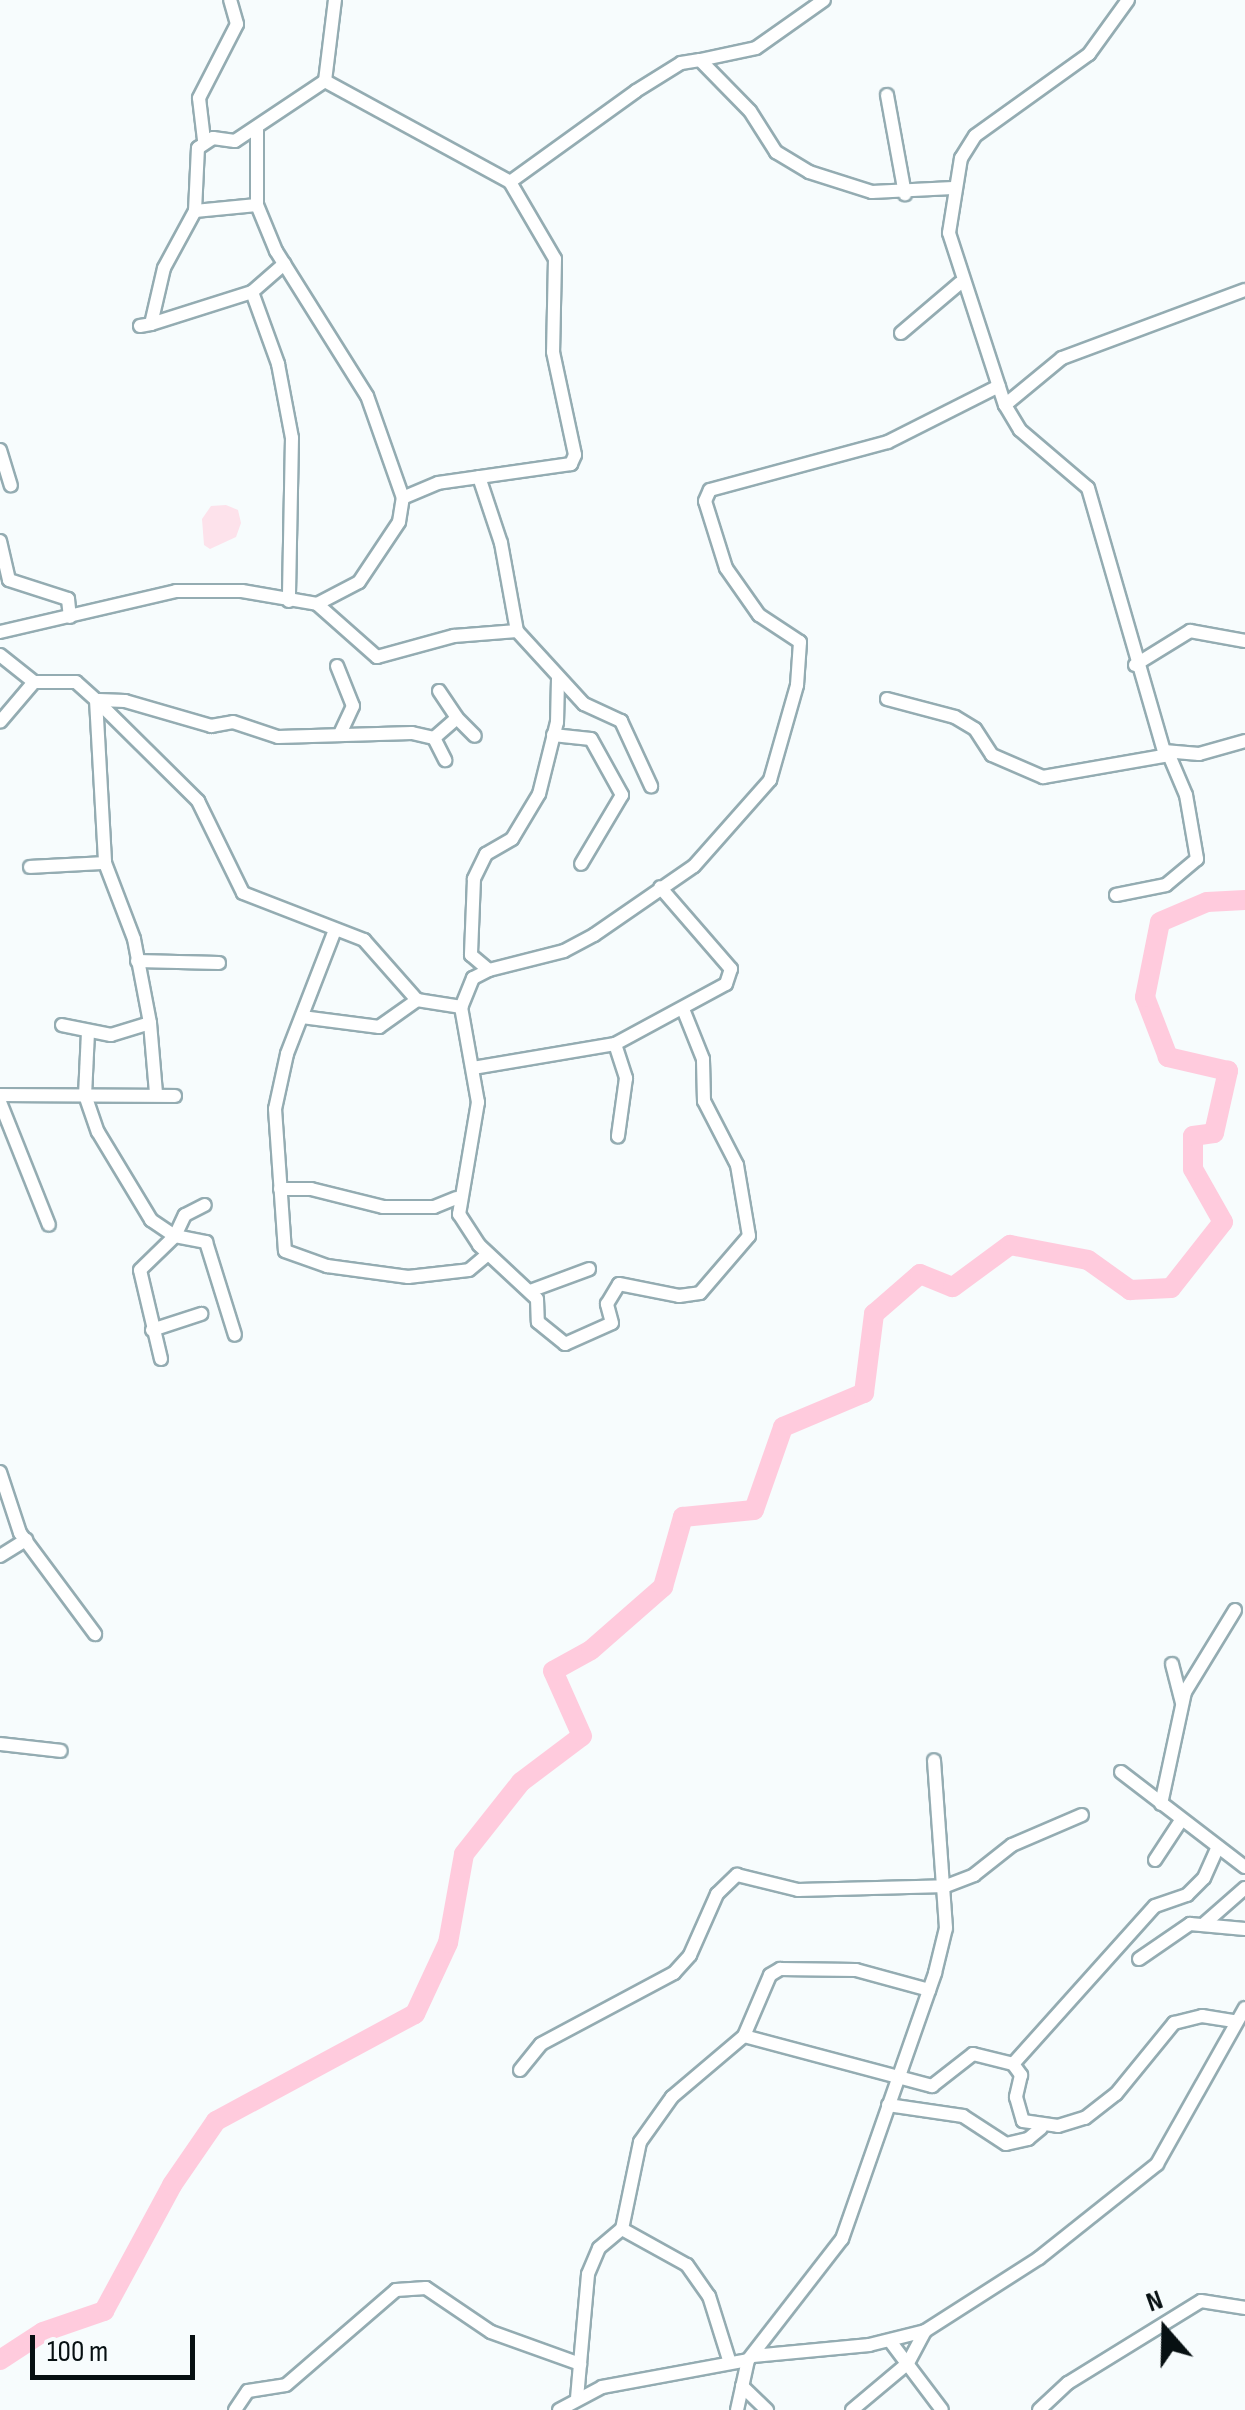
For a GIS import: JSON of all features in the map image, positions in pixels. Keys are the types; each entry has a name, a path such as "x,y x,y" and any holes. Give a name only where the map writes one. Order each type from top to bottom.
{"street":[{"path":"230,0 237,24 199,98 204,140 194,158 196,211 164,268 146,325 252,292 284,264"},
{"path":"204,140 235,141 325,81 336,0"},
{"path":"510,182 681,63 756,48 824,0"},
{"path":"1116,895 1166,885 1197,859 1186,795 1148,712 1088,488 1020,430 1005,405 960,283 949,233 952,188 975,136 1089,54 1128,0"},
{"path":"700,60 750,111 776,152 808,172 872,192 905,194 952,188"},
{"path":"325,81 510,182 555,259 554,352 574,455 558,470 438,483 403,498"},
{"path":"887,95 905,194"},
{"path":"257,128 257,205 284,264 367,396 403,498 399,522 373,567 316,604"},
{"path":"196,211 257,205"},
{"path":"901,333 960,283"},
{"path":"1005,405 1062,358 1245,290"},
{"path":"252,292 278,364 292,438 289,601"},
{"path":"683,1009 703,1060 704,1101 737,1165 749,1236 700,1292 679,1296 619,1284 607,1304 612,1324 565,1344 538,1322 530,1291 488,1254 462,1223 456,1198 478,1102 474,1068 461,1034 461,1008 473,978 488,970 574,947 704,858 764,789 781,752 798,676 800,642 759,615 726,568 705,501 710,490 888,442 1000,386"},
{"path":"0,450 12,485"},
{"path":"479,477 501,543 517,631 584,704 618,717 652,786"},
{"path":"0,541 8,580 68,599 70,617"},
{"path":"0,632 176,591 242,591 316,604 377,657 454,636 517,631"},
{"path":"1135,665 1190,631 1245,640"},
{"path":"0,656 34,682 76,682 96,700 198,800 244,893 369,945 417,1000 461,1008"},
{"path":"337,666 353,706 340,734"},
{"path":"488,970 471,955 474,879 486,854 512,839 527,819 553,735 558,679"},
{"path":"0,722 34,682"},
{"path":"439,691 456,718 475,736"},
{"path":"887,699 955,717 975,729 992,755 1043,777 1245,741"},
{"path":"96,700 125,701 212,726 232,722 278,737 340,734 434,738 456,718"},
{"path":"96,700 105,863 137,961 150,1023 156,1093"},
{"path":"553,735 591,739 622,795 580,864"},
{"path":"434,738 445,760"},
{"path":"30,866 105,863"},
{"path":"474,1068 615,1044 726,984 731,969 660,887"},
{"path":"335,930 302,1017 276,1109 285,1251 292,1257 408,1277 469,1270 488,1254"},
{"path":"137,961 219,963"},
{"path":"302,1017 372,1028 417,1000"},
{"path":"62,1025 88,1032 127,1032 150,1023"},
{"path":"88,1032 84,1095 132,1197 174,1236 206,1242 236,1334"},
{"path":"615,1044 626,1078 618,1136"},
{"path":"49,1225 0,1098 156,1093 175,1096"},
{"path":"280,1189 311,1189 383,1207 434,1207 456,1198"},
{"path":"161,1359 140,1270 174,1236 185,1215 205,1205"},
{"path":"530,1291 589,1269"},
{"path":"152,1330 201,1314"},
{"path":"0,1472 26,1540 96,1634"},
{"path":"0,1556 26,1540"},
{"path":"1161,1804 1182,1703 1236,1610"},
{"path":"1172,1664 1182,1703"},
{"path":"0,1744 61,1752"},
{"path":"737,2410 751,2358 842,2240 928,1990 946,1928 934,1760"},
{"path":"1120,1772 1180,1822 1245,1867"},
{"path":"520,2070 541,2044 674,1973 690,1955 717,1894 737,1876 798,1890 946,1886 974,1874 1012,1844 1082,1815"},
{"path":"1155,1860 1180,1822"},
{"path":"1013,2064 1155,1906 1187,1895 1204,1878 1218,1847"},
{"path":"1205,1923 1245,1888"},
{"path":"1139,1959 1178,1930 1205,1923 1245,1928"},
{"path":"577,2397 588,2274 600,2246 622,2229 640,2142 653,2120 744,2036 761,1991 780,1970 856,1970 928,1990"},
{"path":"560,2410 577,2397 728,2360 890,2341 924,2331 1040,2258 1156,2164 1233,2020 1245,2008"},
{"path":"744,2036 898,2079 936,2085 974,2054 1013,2064 1021,2074 1016,2097 1023,2122 1042,2128 1076,2122 1095,2111 1128,2083 1174,2023 1202,2016 1233,2020"},
{"path":"888,2105 962,2116 1006,2144 1028,2140 1042,2128"},
{"path":"622,2229 687,2265 709,2296 728,2360"},
{"path":"235,2410 248,2391 286,2385 396,2290 426,2288 491,2332 580,2364"},
{"path":"1038,2410 1068,2383 1200,2301 1245,2308"},
{"path":"852,2410 908,2363 924,2331"},
{"path":"890,2341 942,2410"},
{"path":"742,2386 767,2410"}],"shaded area":[{"path":"226,505 238,510 241,523 236,537 210,549 204,545 202,519 211,506"}],"waterway":[{"path":"0,2360 43,2332 104,2311 172,2185 216,2121 415,2014 448,1943 464,1854 521,1782 582,1736 553,1671 591,1650 663,1587 683,1517 754,1510 783,1427 864,1393 874,1314 920,1274 953,1287 1010,1245 1088,1260 1130,1290 1171,1288 1223,1222 1193,1169 1193,1136 1214,1133 1228,1071 1168,1057 1145,997 1160,922 1207,902 1245,900"}]}
